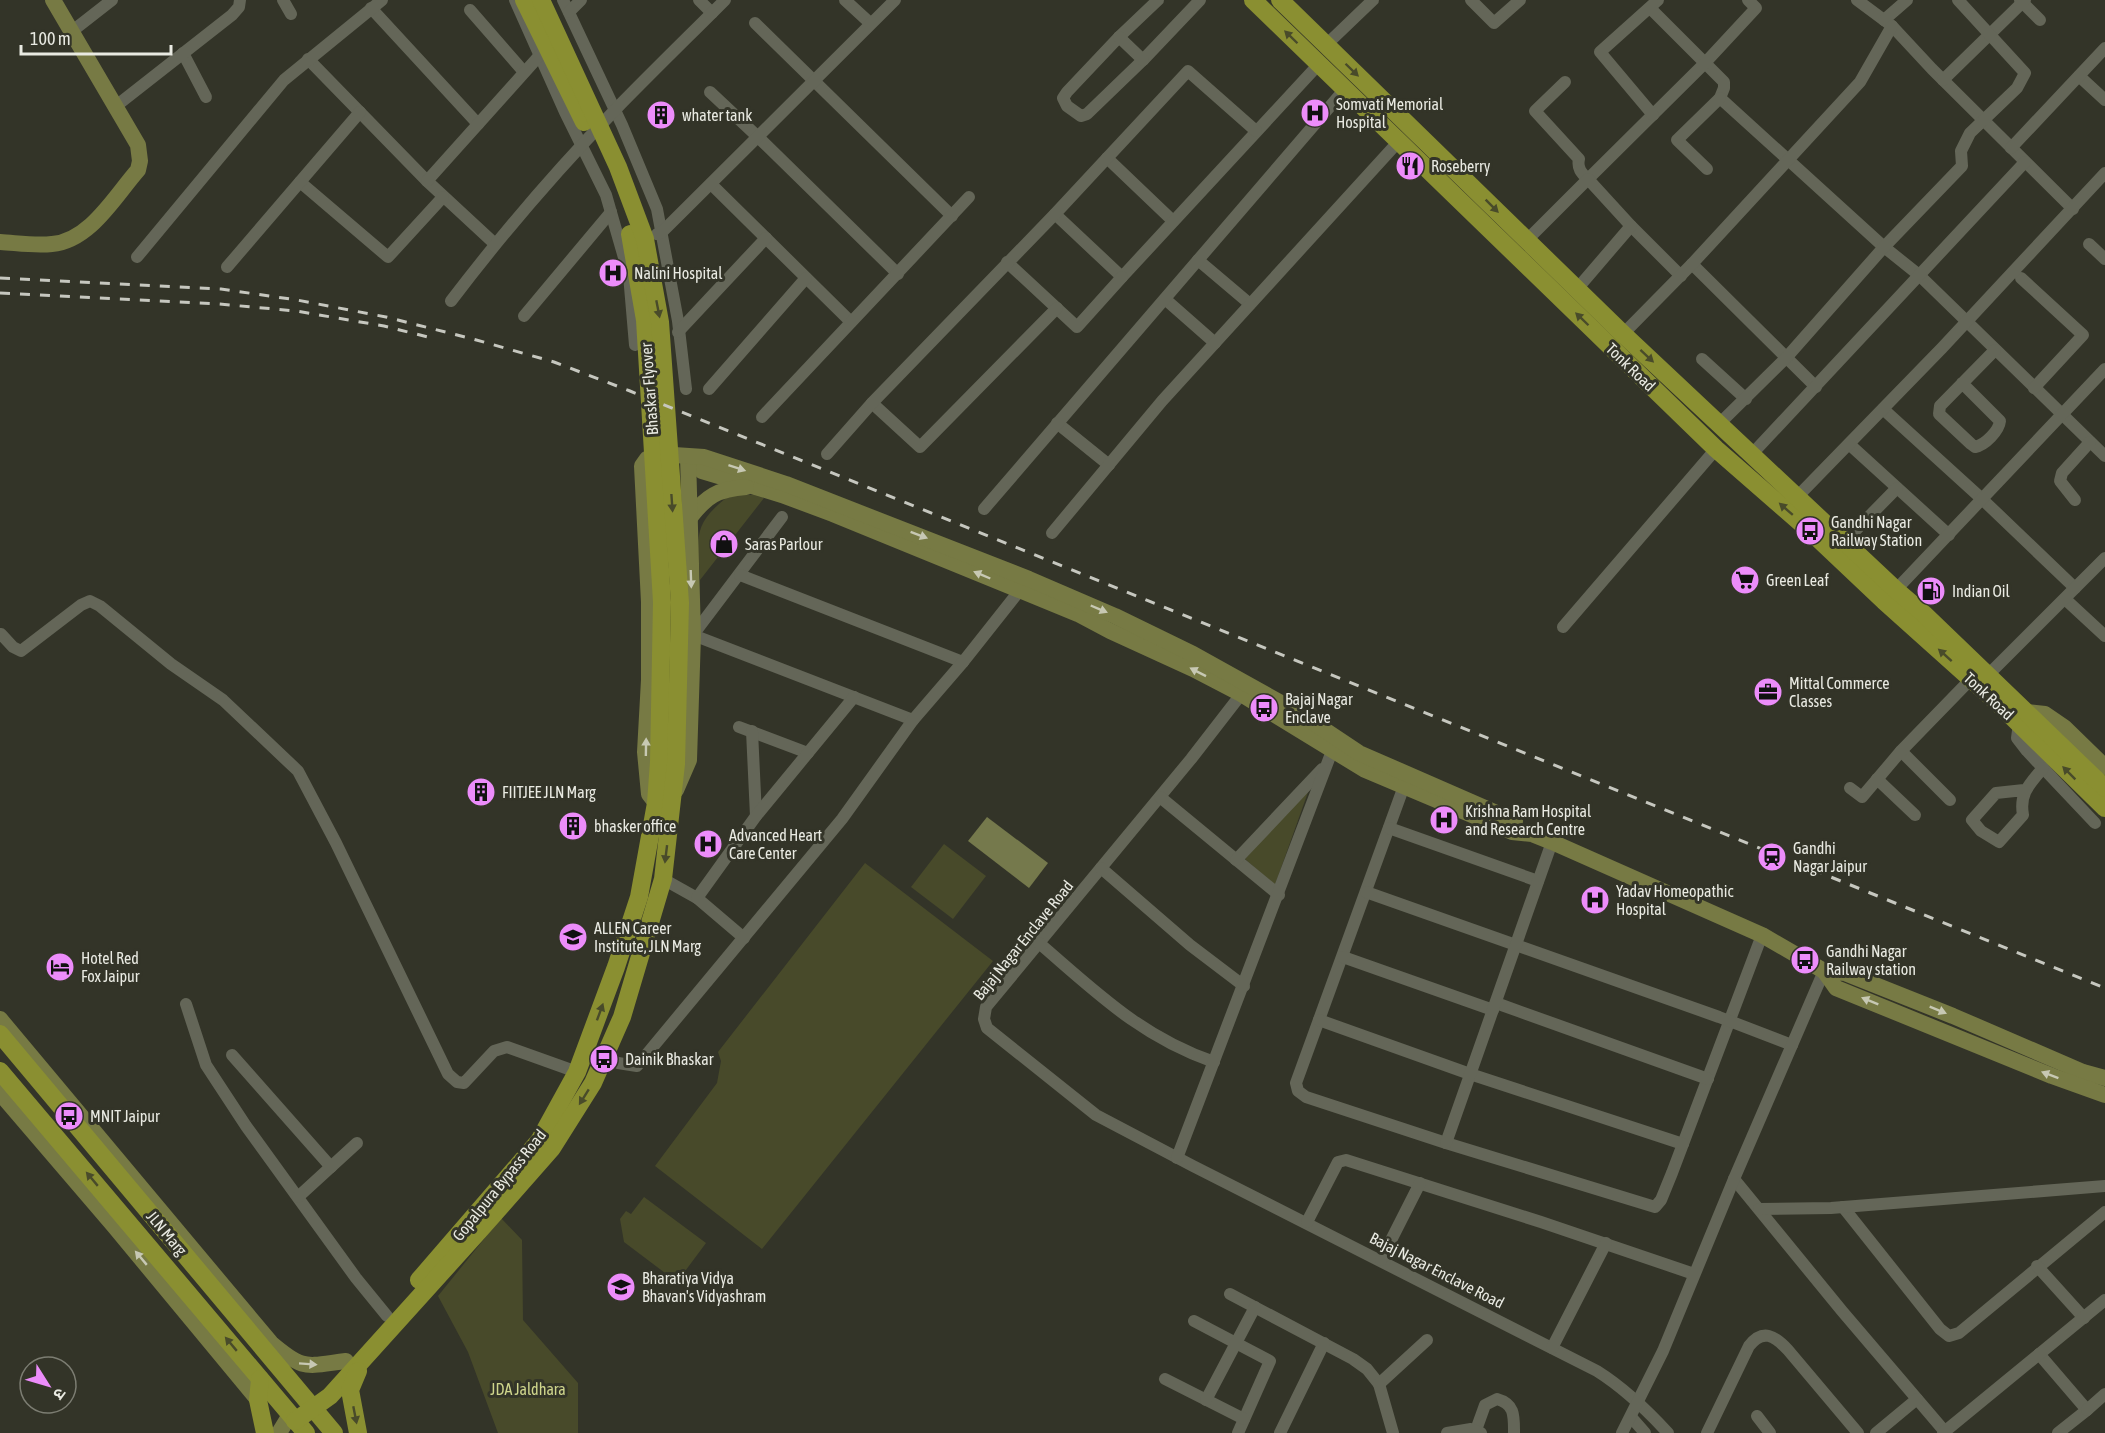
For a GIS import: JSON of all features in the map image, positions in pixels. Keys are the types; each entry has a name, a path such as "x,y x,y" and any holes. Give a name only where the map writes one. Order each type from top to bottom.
{"main road":[{"name":"Bhaskar Flyover","path":"524,0 607,169 633,242 645,320 662,602 668,763 674,796"},
{"name":"Bhaskar Flyover","path":"541,0 618,167 645,239 660,322 680,603 668,763 656,802"},
{"name":"Tonk Road","path":"1253,0 1716,449 1810,531 1890,596 2038,733"},
{"name":"Tonk Road","path":"1280,0 1623,334 1845,541 1890,596"},
{"path":"2038,733 2105,788"},
{"path":"2038,733 2100,815"},
{"name":"Gopalpura Bypass Road","path":"310,1404 330,1396 364,1358 546,1144 593,1083 622,1017 663,879 674,796"},
{"name":"Gopalpura Bypass Road","path":"310,1404 346,1361 546,1144 577,1072 616,968 639,897 656,802"},
{"name":"JLN Marg","path":"0,1034 41,1076 129,1187 334,1433"},
{"name":"JLN Marg","path":"0,1071 174,1287 260,1378 290,1427"},
{"path":"129,1187 168,1219"},
{"path":"358,1433 350,1390 364,1358"},
{"path":"260,1378 258,1400 265,1433"},
{"path":"290,1427 310,1404"}],"street":[{"path":"0,242 52,244 69,240 81,233 99,216 138,170 140,161 138,146 53,0"},
{"path":"70,32 112,0"},
{"path":"116,106 232,15 239,7 240,0"},
{"path":"283,0 291,14"},
{"path":"515,0 606,195 629,275 635,345"},
{"path":"563,0 615,110 657,209 686,389"},
{"path":"569,12 581,0"},
{"path":"699,0 712,13"},
{"path":"451,301 495,244 582,145 725,0"},
{"path":"845,0 870,23"},
{"path":"620,245 662,233 895,0"},
{"path":"1158,0 1067,92 1064,98 1067,106 1081,116 1087,114 1200,0"},
{"path":"1326,45 1373,0"},
{"path":"1471,0 1494,23 1520,0"},
{"path":"1527,240 1704,64 1756,8 1748,0"},
{"path":"1857,0 1888,23 2073,209"},
{"path":"1623,334 1790,161 1860,82 1888,23 1907,0"},
{"path":"1719,424 1786,358 1884,247 1962,166 1961,151 1970,133 2017,88 2025,73 1958,0"},
{"path":"1943,80 2022,1 2040,20"},
{"path":"137,258 284,80 377,4 478,124"},
{"path":"1653,115 1600,52 1654,4 1704,64 1724,82 1720,98 1677,140 1707,169"},
{"path":"470,10 524,72"},
{"path":"754,23 952,216"},
{"path":"1119,37 1143,60"},
{"path":"2011,148 2105,48"},
{"path":"183,53 206,96"},
{"path":"427,181 540,55"},
{"path":"308,59 443,197 495,244"},
{"path":"1007,262 1077,327 1319,64"},
{"path":"827,454 872,403 1055,214 1188,71 1256,131"},
{"path":"2079,76 2105,100"},
{"path":"1565,82 1535,111 1579,159 1578,165 1581,173 1681,276"},
{"path":"984,509 1345,89"},
{"path":"710,92 898,274"},
{"path":"1720,98 1884,247 1919,275 2105,456"},
{"path":"226,267 360,112"},
{"path":"1052,533 1162,401 1399,141"},
{"path":"1107,158 1173,221"},
{"path":"1752,454 2025,162"},
{"path":"1798,496 1966,323 2105,173"},
{"path":"300,182 388,257 443,197"},
{"path":"711,184 851,322"},
{"path":"762,417 969,197"},
{"path":"524,316 611,212"},
{"path":"1055,214 1122,277"},
{"path":"1577,289 1631,226"},
{"path":"678,332 766,238"},
{"path":"2089,244 2105,259"},
{"path":"1198,260 1250,304"},
{"path":"1692,264 1816,387"},
{"path":"710,389 806,278"},
{"path":"2021,278 2083,335 2034,388"},
{"path":"1164,299 1215,343"},
{"path":"872,403 920,447 1057,308"},
{"path":"1962,383 2000,421 1999,428 1981,446 1975,447 1971,444 1938,411 1940,406 1962,383 1995,350"},
{"path":"1702,358 1746,399"},
{"path":"1890,596 2105,369"},
{"path":"1883,409 2075,588"},
{"path":"1057,423 1109,465"},
{"path":"2076,500 2060,481 2060,477 2090,442"},
{"path":"1849,444 1948,535"},
{"path":"1563,627 1716,449"},
{"path":"656,802 649,794 645,752 649,680 649,602 642,466 647,459 659,454 673,454 704,457 786,484 986,562 1115,616 1193,654 1245,689 1329,758 1365,770 1512,832 1532,834 1552,842 1762,935 1824,971 1836,988 2042,1072 2105,1095"},
{"path":"688,457 702,471 782,495 833,514 1078,614 1110,632 1299,713 1359,753 1517,822 1532,834"},
{"path":"674,796 689,760 693,635 688,457"},
{"path":"689,519 707,498 725,490 753,487"},
{"path":"1845,541 1897,488"},
{"path":"693,635 782,517"},
{"path":"1850,788 1862,797 1901,751 2065,599 2105,558"},
{"path":"740,574 963,662"},
{"path":"618,1063 637,1066 842,819 913,720 1020,590"},
{"path":"2065,599 2105,636"},
{"path":"1,634 13,647 21,651 81,605 90,601 100,606 171,664 223,700 298,771 336,843 448,1074 457,1082 464,1083 494,1051 507,1047 577,1072"},
{"path":"693,635 913,720"},
{"name":"Bajaj Nagar Enclave Road","path":"1245,689 1160,797 986,1007 984,1018 987,1028 1096,1115 1618,1384 1668,1433"},
{"path":"697,898 756,816 854,697"},
{"path":"2100,815 2043,768 2017,738 2023,717 2045,714 2064,727 2105,767"},
{"path":"739,727 808,753"},
{"path":"752,732 756,816"},
{"path":"1901,751 1950,800"},
{"path":"1236,860 1329,758"},
{"path":"1178,1158 1184,1136 1244,986 1329,758"},
{"path":"2024,790 1996,793 1972,820 1982,831 1999,842 2023,815 2021,808 2024,790 2043,768"},
{"path":"1877,780 1915,815"},
{"path":"1404,786 1296,1083 1301,1094 1446,1143 1655,1207 1661,1200 1762,935"},
{"path":"1160,797 1278,895"},
{"path":"1389,828 1538,881"},
{"path":"1446,1143 1552,842"},
{"path":"1101,868 1190,945 1244,986"},
{"path":"663,879 697,898 744,938"},
{"path":"1366,892 1731,1021 1792,1045"},
{"path":"1039,943 1132,1021 1177,1047 1214,1062"},
{"path":"1343,957 1708,1079"},
{"path":"1622,1433 1663,1351 1824,971"},
{"path":"1824,971 1845,973 2083,1072 2105,1078"},
{"path":"186,1004 206,1065 297,1197 356,1278 387,1316"},
{"path":"0,1019 41,1076 168,1219 271,1343 291,1360 304,1366 346,1361"},
{"path":"1319,1020 1470,1074 1683,1144"},
{"path":"231,1055 331,1167"},
{"path":"0,1093 174,1287 258,1400"},
{"path":"297,1197 357,1143"},
{"path":"1307,1222 1338,1162 1352,1161 1606,1243 1694,1274"},
{"path":"1734,1179 1945,1432 2105,1300"},
{"path":"1381,1260 1420,1183"},
{"path":"1759,1209 1843,1207 2105,1186"},
{"path":"1843,1207 1940,1329 1949,1336 1959,1333 2037,1266 2105,1212"},
{"path":"1552,1348 1606,1243"},
{"path":"2037,1266 2084,1318"},
{"path":"1230,1294 1324,1343 1367,1369 1379,1384 1393,1433"},
{"path":"1206,1400 1255,1307"},
{"path":"1194,1321 1270,1361 1238,1433"},
{"path":"1707,1433 1749,1346 1755,1338 1766,1335 1777,1338 1858,1433"},
{"path":"1379,1384 1427,1340"},
{"path":"1280,1433 1324,1343"},
{"path":"2039,1354 2087,1410"},
{"path":"1165,1379 1244,1419"},
{"path":"2058,1433 2105,1395"},
{"path":"1448,1433 1479,1431 1485,1405 1497,1399 1510,1405 1514,1414 1514,1433"},
{"path":"1876,1433 1917,1399"},
{"path":"1757,1416 1770,1433"},
{"path":"1631,1417 1645,1433"}],"green space":[{"path":"730,495 754,495 764,498 700,580 698,542 703,523 717,505"},
{"path":"1312,781 1275,885 1245,859"},
{"path":"944,844 986,876 953,919 911,887"},
{"path":"865,863 993,961 762,1249 655,1166 717,1083 721,1061 718,1052"},
{"path":"644,1197 706,1243 677,1282 624,1242 620,1219 626,1211 631,1214"},
{"name":"JDA Jaldhara","path":"501,1218 522,1240 523,1320 578,1383 578,1433 498,1433 468,1352 438,1296"}],"shaded area":[{"path":"987,817 1048,863 1029,888 968,841"}],"railway":[{"path":"0,278 221,289 297,300 386,317 554,362 2105,988"},
{"path":"0,293 219,304 296,311 384,326 432,338"}],"place":[{"name":"Somvati Memorial Hospital","path":"1315,113"},
{"name":"whater tank","path":"661,115"},
{"name":"Roseberry","path":"1410,166"},
{"name":"Nalini Hospital","path":"613,273"},
{"name":"Gandhi Nagar Railway Station","path":"1810,531"},
{"name":"Saras Parlour","path":"724,544"},
{"name":"Green Leaf","path":"1745,580"},
{"name":"Indian Oil","path":"1931,591"},
{"name":"Mittal Commerce Classes","path":"1768,692"},
{"name":"Bajaj Nagar Enclave","path":"1264,708"},
{"name":"FIITJEE JLN Marg","path":"481,792"},
{"name":"Krishna Ram Hospital and Research Centre","path":"1444,820"},
{"name":"bhasker office","path":"573,826"},
{"name":"Advanced Heart Care Center","path":"708,844"},
{"name":"Gandhi Nagar Jaipur","path":"1772,857"},
{"name":"Yadav Homeopathic Hospital","path":"1595,900"},
{"name":"ALLEN Career Institute, JLN Marg","path":"573,937"},
{"name":"Gandhi Nagar Railway station","path":"1805,960"},
{"name":"Hotel Red Fox Jaipur","path":"60,967"},
{"name":"Dainik Bhaskar","path":"604,1059"},
{"name":"MNIT Jaipur","path":"69,1116"},
{"name":"Bharatiya Vidya Bhavan's Vidyashram","path":"621,1287"}]}
